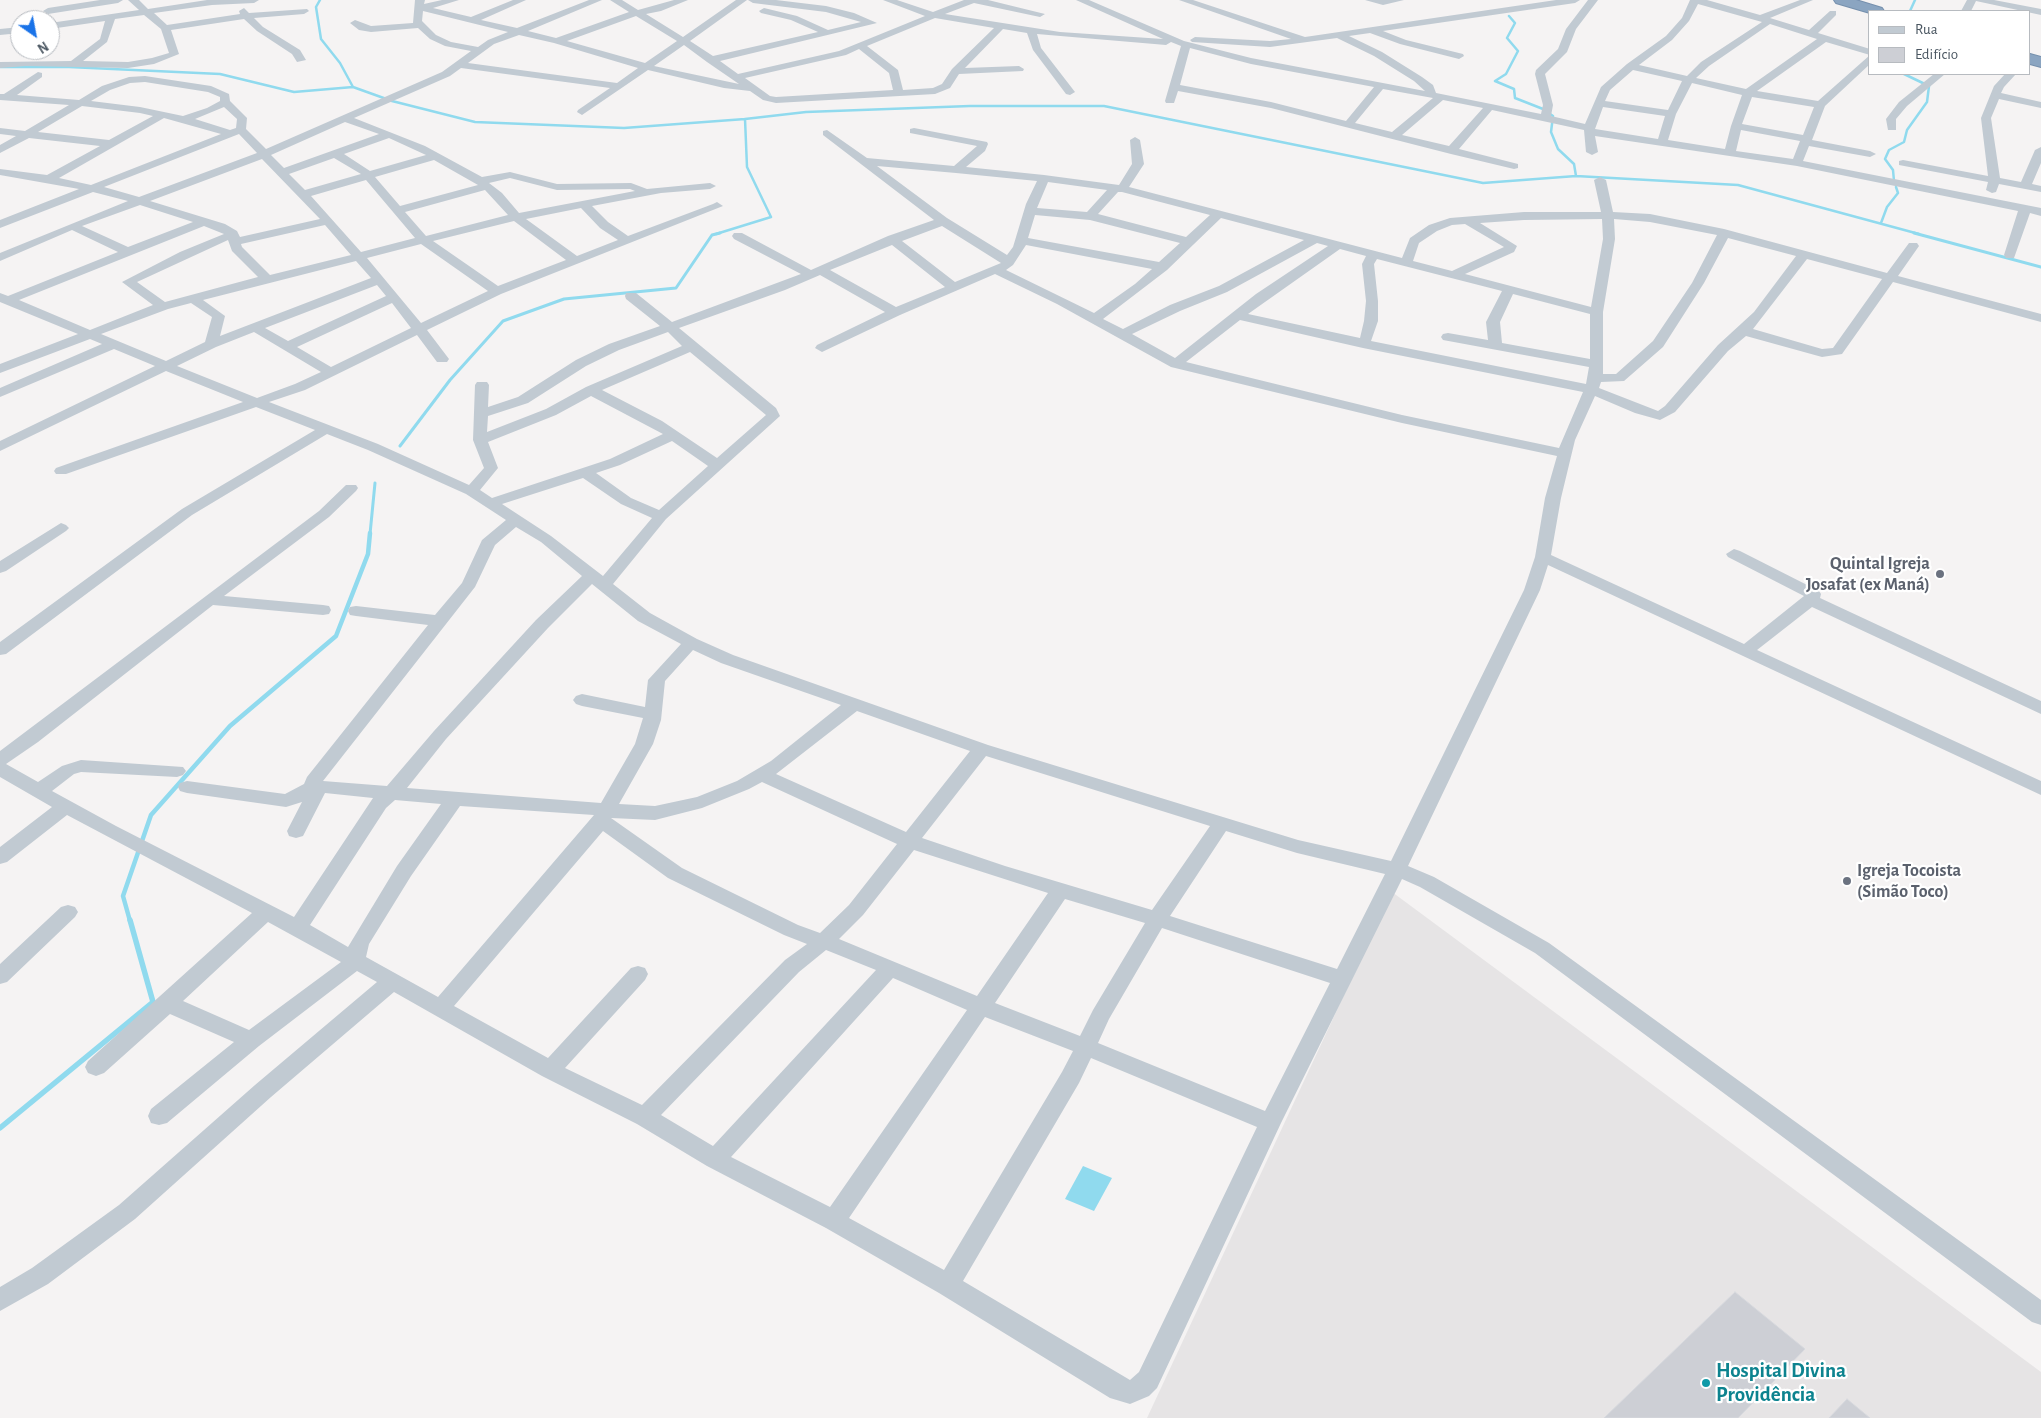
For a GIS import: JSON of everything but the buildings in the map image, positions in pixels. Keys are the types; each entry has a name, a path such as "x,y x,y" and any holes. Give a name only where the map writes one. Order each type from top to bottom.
{"highway":[{"path":"1841,0 1874,10"}],"street":[{"path":"54,10 118,0"},
{"path":"0,65 26,63 128,65 167,58 174,54 164,28 132,0"},
{"path":"241,0 246,16 260,29 296,52 301,60"},
{"path":"60,25 212,2 254,0"},
{"path":"420,6 454,0"},
{"path":"472,20 522,0"},
{"path":"0,256 23,238 72,226 264,154 446,74 491,42 597,0"},
{"path":"615,0 684,41 767,98 776,100 824,96 926,93 941,89 946,86 956,71 983,46 1000,26"},
{"path":"558,41 683,0"},
{"path":"753,0 826,9 851,15 870,22 890,33"},
{"path":"888,0 932,15 1072,37 1181,42 1226,40 1270,44 1576,0"},
{"path":"737,77 824,58 861,46 971,0 1040,14"},
{"path":"1081,0 1181,42 1251,61 1490,106 1590,130 1797,163 2041,212"},
{"path":"1184,0 1304,40"},
{"path":"1370,0 1383,2 1399,0"},
{"path":"1545,120 1548,105 1546,91 1540,74 1541,70 1559,56 1568,41 1571,30 1593,0"},
{"path":"1592,152 1590,130 1605,89 1630,66 1669,38 1686,19 1695,0 1765,19 1868,51"},
{"path":"1662,142 1671,114 1688,80 1705,64 1765,19 1790,6 1808,0"},
{"path":"1980,0 2025,10"},
{"path":"1776,2 1790,6"},
{"path":"582,112 738,3 784,15 827,33"},
{"path":"420,6 558,41 646,66 724,85 753,88"},
{"path":"420,6 417,22 433,37 448,44 479,50"},
{"path":"164,28 246,16 304,11"},
{"path":"1809,34 1821,26 1833,13"},
{"path":"73,64 104,40 111,18"},
{"path":"711,60 870,22"},
{"path":"356,23 362,28 371,29 420,25"},
{"path":"1371,30 1402,42 1459,56"},
{"path":"1032,31 1036,48 1070,92"},
{"path":"1338,35 1378,54 1418,79 1437,96"},
{"path":"1730,153 1736,126 1748,93 1824,38"},
{"path":"1170,101 1175,87 1181,42"},
{"path":"861,46 894,72 899,94"},
{"path":"1797,163 1820,105 1868,60"},
{"path":"461,65 620,86"},
{"path":"1630,66 1748,93 1820,105"},
{"path":"956,71 1019,68"},
{"path":"3,97 38,75"},
{"path":"1989,202 1994,179 1986,118 1999,86 2010,75"},
{"path":"1892,128 1891,119 1903,104 1937,77"},
{"path":"0,150 115,84 138,79 211,89 223,94 225,102 242,118 236,132 0,225"},
{"path":"1349,124 1380,86"},
{"path":"1175,87 1271,105 1514,166"},
{"path":"1995,95 2041,105"},
{"path":"1394,136 1437,96"},
{"path":"3,97 82,103 164,114 236,132 264,154 328,221 394,297 442,359"},
{"path":"184,119 211,110 225,102"},
{"path":"1599,104 1671,114"},
{"path":"1451,151 1490,106"},
{"path":"49,179 164,114"},
{"path":"345,119 389,134 436,156 484,184 516,217 576,261"},
{"path":"1736,126 1870,154"},
{"path":"0,130 113,144"},
{"path":"827,132 862,161 1003,266 1093,320 1176,364 1402,418 1564,453"},
{"path":"914,132 983,144 981,149 956,170"},
{"path":"281,173 389,134"},
{"path":"1090,216 1119,189 1138,164 1135,140"},
{"path":"2025,186 2041,150"},
{"path":"336,154 368,176 423,240 497,291"},
{"path":"302,195 436,156"},
{"path":"862,161 1044,178 1119,189 1596,312"},
{"path":"1902,163 2041,189"},
{"path":"0,172 93,188 141,200 221,227 233,238 240,253 267,279"},
{"path":"399,210 510,176 557,187 631,186 647,193"},
{"path":"822,348 895,312 1003,266 1021,240 1030,211 1044,178"},
{"path":"0,768 109,831 298,928 550,1070 645,1117 715,1159 948,1285 1120,1389 1130,1392 1140,1388 1148,1380 1270,1123 1397,869 1532,590 1544,557 1553,498 1564,453 1574,421 1593,377 1596,312 1608,248 1608,215 1600,180"},
{"path":"0,369 163,306 192,298 516,217 647,193 710,186"},
{"path":"675,189 703,212"},
{"path":"584,205 604,225 627,241"},
{"path":"61,471 261,403 332,372 497,291 717,206"},
{"path":"2010,255 2025,209"},
{"path":"1030,211 1090,216 1190,242"},
{"path":"1093,320 1121,301 1163,267 1219,214"},
{"path":"1406,263 1414,241 1422,234 1442,225 1466,220 1507,217 1608,215 1662,219 1724,233 2041,318"},
{"path":"1453,275 1510,249 1511,246 1466,220"},
{"path":"163,306 128,282 184,255 233,238 328,221"},
{"path":"483,414 528,397 598,354 670,326 781,287 892,239 943,221"},
{"path":"4,299 205,222"},
{"path":"0,225 23,238"},
{"path":"72,226 128,252"},
{"path":"1239,316 1363,344 1612,379 1625,374 1658,344 1698,284 1724,233"},
{"path":"738,236 895,312"},
{"path":"1121,335 1175,308 1223,289 1315,238"},
{"path":"892,239 954,288"},
{"path":"1021,240 1163,267"},
{"path":"1176,364 1261,297 1338,245"},
{"path":"1744,331 1822,353 1837,351 1913,246"},
{"path":"1363,344 1368,335 1370,321 1372,301 1368,264 1373,254"},
{"path":"1448,338 1495,344 1593,377 1646,412 1660,416 1670,409 1723,348 1744,331 1759,315 1804,254"},
{"path":"0,447 164,365 254,327 378,280"},
{"path":"1495,344 1493,322 1509,289"},
{"path":"298,928 379,803 400,785 440,735 535,631 597,581 661,516 773,416 771,411 691,348 670,326 631,296"},
{"path":"288,346 394,297"},
{"path":"192,298 218,316 212,344"},
{"path":"4,299 164,365 373,447 471,491 546,539 644,617 691,643 854,704 982,749 1297,846 1354,862 1397,869 1427,882 1542,948 2041,1314"},
{"path":"254,327 332,372"},
{"path":"0,393 114,344"},
{"path":"480,440 551,412 591,390 691,348"},
{"path":"471,491 486,477 491,468 480,440 483,414 482,385"},
{"path":"591,390 648,419 717,464"},
{"path":"0,650 187,512 326,429"},
{"path":"491,503 586,473 630,456 673,435"},
{"path":"586,473 618,496 661,516"},
{"path":"0,760 98,688 209,600 324,514 351,488"},
{"path":"316,787 313,782 469,584 488,544 497,533 516,519"},
{"path":"0,568 60,528"},
{"path":"1734,554 1810,590 1813,594 1810,600 1744,651"},
{"path":"1544,557 2041,789"},
{"path":"209,600 323,610"},
{"path":"1810,600 2041,708"},
{"path":"356,611 440,621"},
{"path":"440,1007 604,815 640,754 649,732 656,680 691,643"},
{"path":"582,700 652,714"},
{"path":"39,791 68,770 81,766 182,779 286,801 316,787 392,792 604,815 642,813 675,809 724,794 762,774 822,731 854,704"},
{"path":"645,1117 792,966 824,941 856,910 982,749"},
{"path":"762,774 804,795 909,841 1060,891 1157,919 1342,979"},
{"path":"296,831 316,787"},
{"path":"159,1116 251,1040 339,976 355,960 359,943 404,872 455,799"},
{"path":"0,857 66,806"},
{"path":"604,815 663,866 689,881 791,930 824,941 1270,1123"},
{"path":"948,1285 1071,1077 1100,1016 1157,919 1222,823"},
{"path":"834,1222 1060,891"},
{"path":"0,976 68,912"},
{"path":"96,1067 266,912"},
{"path":"715,1159 890,968"},
{"path":"550,1070 638,974"},
{"path":"0,1300 40,1276 127,1212 263,1091 392,982"},
{"path":"167,1004 207,1019 251,1040"}],"shaded area":[{"path":"1392,892 2041,1372 2041,1418 1147,1418"}],"water":[{"path":"1083,1166 1112,1178 1094,1211 1065,1199"}],"waterway":[{"path":"320,0 316,7 321,39 340,63 353,87"},
{"path":"1910,10 1915,0"},
{"path":"1509,16 1515,23 1507,38 1518,51 1506,74 1495,81 1514,89 1515,98 1543,109 1553,116 1551,132 1558,149 1574,164 1576,176"},
{"path":"0,67 69,67 220,74 294,92 353,87"},
{"path":"1894,181 1893,170 1885,159 1889,150 1904,142 1907,130 1927,102 1929,86 1906,75"},
{"path":"353,87 392,101 475,122 624,128 745,119"},
{"path":"745,119 806,112 970,106 1104,106 1483,183 1576,176"},
{"path":"716,234 771,217 747,167 745,119"},
{"path":"1576,176 1738,185 1919,234"},
{"path":"1881,223 1887,207 1898,193 1896,187"},
{"path":"716,234 720,233"},
{"path":"1914,233 2041,267"},
{"path":"400,446 450,380 503,321 564,299 676,288 712,235 716,234"},
{"path":"370,534 375,483"},
{"path":"130,921 123,896 151,815 230,726 336,636 368,554 370,533"},
{"path":"0,1128 153,1002 130,920"}],"place":[{"name":"Quintal Igreja Josafat (ex Maná)","path":"1940,574"},
{"name":"Igreja Tocoista (Simão Toco)","path":"1847,881"},
{"name":"Hospital Divina Providência","path":"1706,1383"}]}
